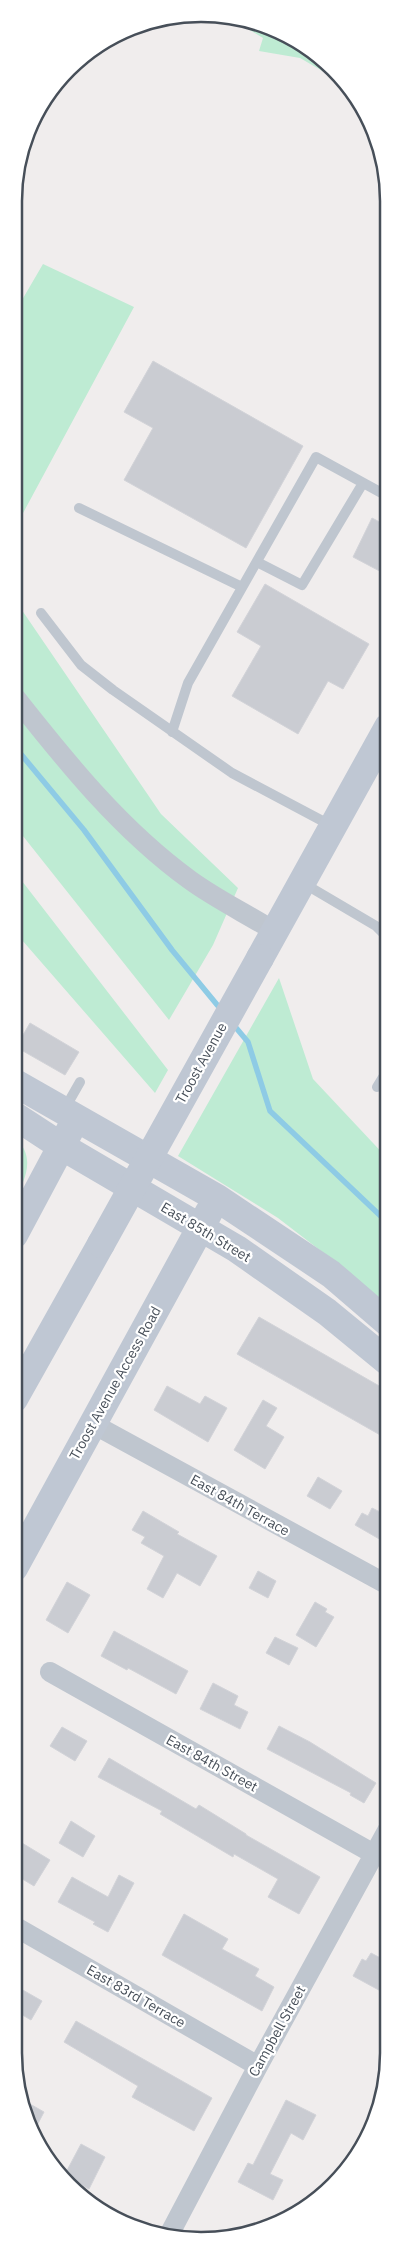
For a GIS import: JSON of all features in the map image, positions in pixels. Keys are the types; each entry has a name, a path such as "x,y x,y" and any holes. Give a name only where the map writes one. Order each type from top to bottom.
{"main road":[{"name":"Troost Avenue","path":"22,1385 380,741"},
{"path":"22,1087 217,1198 331,1274 380,1316"},
{"path":"22,1220 61,1146 70,1114"},
{"name":"East 85th Street","path":"22,1121 200,1227 284,1281 327,1312 380,1355"},
{"name":"Troost Avenue Access Road","path":"22,1553 217,1198"}],"street":[{"path":"22,706 70,766 108,807 148,844 190,880 274,931"},
{"name":"East 84th Terrace","path":"93,1424 380,1581"},
{"name":"East 84th Street","path":"50,1672 374,1854"},
{"name":"Campbell Street","path":"172,2230 258,2066 380,1843"},
{"name":"East 83rd Terrace","path":"22,1931 258,2066"}],"lane":[{"path":"172,732 188,683 316,457 380,493"},
{"path":"257,562 302,585 363,483"},
{"path":"79,508 242,587"},
{"path":"41,613 81,665 113,690 232,773 332,826"},
{"path":"302,883 380,930"},
{"path":"70,1114 80,1082"},
{"path":"377,1087 380,1082"}],"green space":[{"path":"248,29 270,36 291,46 326,73 300,58 259,51 263,38"},
{"path":"43,264 134,307 22,515 22,300"},
{"path":"22,610 161,814 238,888 213,945 169,1020 22,835"},
{"path":"22,881 168,1070 155,1093 22,940"},
{"path":"279,978 313,1079 380,1150 380,1299 278,1218 178,1156"},
{"path":"22,1147 27,1160 22,1184"}],"building":[{"path":"153,361 303,446 246,548 124,480 153,428 124,412"},
{"path":"372,518 380,522 380,571 353,557"},
{"path":"265,584 369,644 343,689 328,681 298,734 232,696 261,646 237,632"},
{"path":"30,1023 79,1052 65,1075 22,1050 22,1037"},
{"path":"259,1317 380,1386 380,1435 237,1354"},
{"path":"167,1386 200,1404 205,1396 227,1408 208,1442 154,1410"},
{"path":"263,1400 277,1408 266,1426 284,1437 265,1469 234,1450"},
{"path":"318,1477 342,1491 330,1509 307,1496"},
{"path":"372,1508 380,1512 380,1539 355,1525 362,1513 368,1516"},
{"path":"143,1511 179,1532 177,1534 217,1556 200,1586 177,1573 163,1598 147,1589 164,1556 141,1543 145,1537 132,1530"},
{"path":"258,1571 276,1581 268,1598 249,1588"},
{"path":"67,1582 90,1595 68,1633 46,1620"},
{"path":"315,1602 327,1609 325,1612 334,1617 316,1647 296,1635"},
{"path":"114,1631 188,1671 176,1694 101,1656"},
{"path":"275,1637 298,1648 289,1665 266,1653"},
{"path":"213,1683 238,1696 234,1705 248,1712 240,1729 200,1709"},
{"path":"279,1726 310,1742 376,1783 364,1803 350,1795 351,1793 267,1749"},
{"path":"62,1727 87,1741 75,1761 50,1746"},
{"path":"109,1758 196,1809 199,1805 246,1835 320,1877 299,1914 268,1897 278,1879 234,1854 233,1857 160,1814 162,1811 98,1777"},
{"path":"71,1821 95,1836 83,1857 59,1843"},
{"path":"22,1843 50,1860 34,1886 22,1879"},
{"path":"119,1875 134,1883 108,1932 93,1924 95,1922 58,1902 72,1877 108,1897"},
{"path":"184,1914 228,1939 222,1949 259,1969 255,1976 274,1987 262,2011 162,1955"},
{"path":"371,1953 380,1958 380,1991 353,1976 362,1959 366,1961"},
{"path":"22,1990 42,2001 31,2020 22,2015"},
{"path":"76,2021 212,2098 194,2131 132,2097 138,2086 64,2042"},
{"path":"286,2100 316,2115 303,2140 291,2133 270,2174 283,2180 273,2200 238,2182 248,2163 253,2165"},
{"path":"30,2104 44,2112 37,2125"},
{"path":"81,2144 105,2157 89,2189 79,2184 66,2171"}],"waterway":[{"path":"22,755 84,830 172,950 223,1012"},
{"path":"232,1023 248,1042 270,1111 380,1215"}]}
